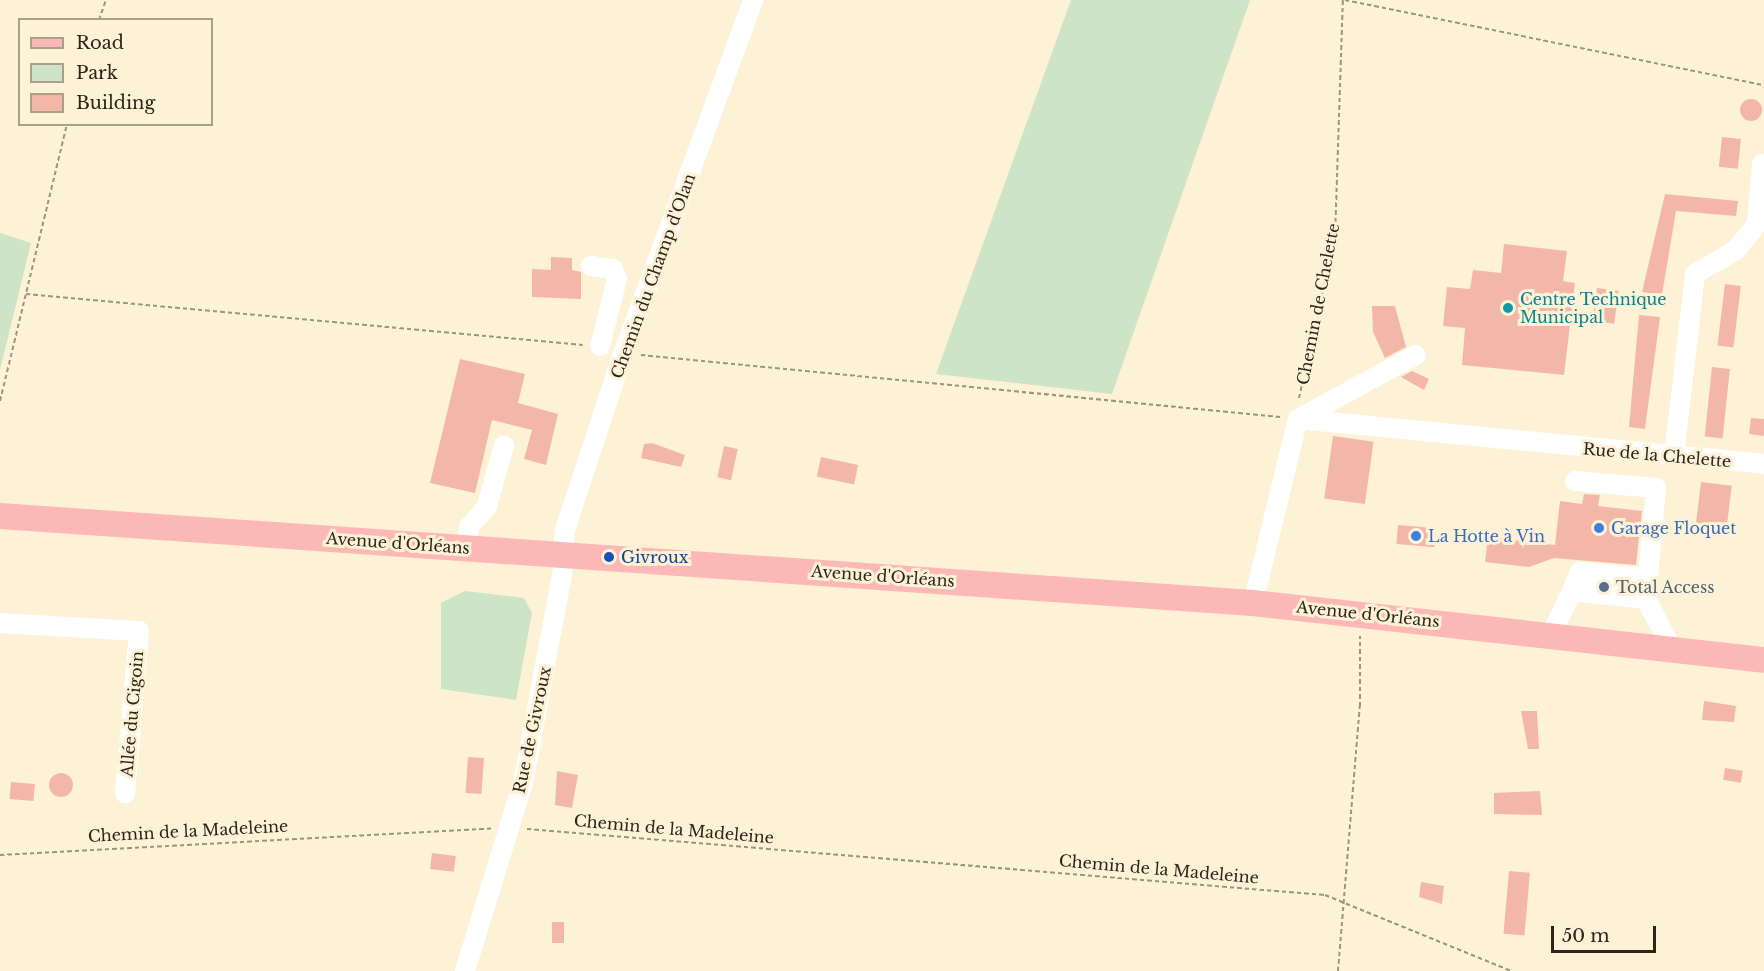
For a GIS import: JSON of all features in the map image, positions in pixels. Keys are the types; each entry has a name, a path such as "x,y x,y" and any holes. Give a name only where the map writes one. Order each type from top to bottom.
{"main road":[{"name":"Avenue d'Orléans","path":"0,516 1253,603 1551,634 1764,660"}],"street":[{"name":"Chemin du Champ d'Olan","path":"564,554 565,530 623,354 753,0"},
{"path":"1674,456 1695,274 1736,250 1757,224 1762,164"},
{"path":"591,266 613,269 617,279 600,346"},
{"path":"1253,603 1298,419 1416,355"},
{"name":"Rue de la Chelette","path":"1298,419 1550,447 1764,464"},
{"path":"466,548 469,528 487,506 504,445"},
{"path":"1575,481 1656,488 1646,599 1672,649"},
{"name":"Rue de Givroux","path":"465,971 532,748 564,554"},
{"path":"1551,634 1580,572 1648,578"},
{"path":"1572,591 1646,599"},
{"name":"Allée du Cigoin","path":"0,623 140,631 125,793"}],"path":[{"path":"100,18 106,0"},
{"path":"1344,0 1764,85"},
{"name":"Chemin de Chelette","path":"1298,419 1335,237 1344,0"},
{"path":"0,401 67,126"},
{"path":"26,294 600,346"},
{"path":"623,354 1298,419"},
{"path":"1338,971 1346,899 1362,613"},
{"name":"Chemin de la Madeleine","path":"0,855 481,826 506,830 1346,899 1511,971"}],"green space":[{"path":"1071,0 1250,0 1112,394 936,374"},
{"path":"0,233 31,243 0,370"},
{"path":"465,591 524,598 532,613 516,700 441,689 441,603"}],"building":[{"path":"1751,99 1759,102 1762,110 1759,118 1751,121 1743,118 1740,110 1743,102"},
{"path":"1722,137 1741,139 1738,169 1719,167"},
{"path":"1665,194 1738,201 1736,216 1676,211 1662,295 1642,292"},
{"name":"Centre Technique Municipal","path":"1504,244 1567,251 1563,281 1575,283 1564,375 1462,365 1465,328 1443,326 1447,287 1470,289 1473,270 1501,273"},
{"path":"551,257 572,258 572,270 581,272 581,299 532,297 532,269 551,270"},
{"path":"1725,284 1741,286 1733,347 1717,346"},
{"path":"1597,288 1619,291 1614,324 1592,321"},
{"path":"1372,306 1395,306 1406,347 1385,358 1373,332"},
{"path":"1639,315 1660,317 1645,429 1629,427"},
{"path":"460,359 525,374 518,403 558,414 546,465 524,459 532,430 492,420 475,493 430,483"},
{"path":"1712,367 1730,369 1723,438 1705,437"},
{"path":"1412,371 1429,379 1424,390 1401,377"},
{"path":"1751,418 1764,419 1764,436 1749,434"},
{"path":"1333,436 1374,442 1365,504 1324,498"},
{"path":"652,443 685,455 681,467 641,458 644,444"},
{"path":"724,446 738,449 731,480 717,477"},
{"path":"821,457 858,465 854,484 817,477"},
{"path":"1701,482 1732,486 1727,526 1696,523"},
{"name":"Garage Floquet","path":"1584,494 1600,495 1598,506 1642,511 1636,565 1554,558 1529,567 1485,562 1488,537 1555,545 1560,501 1582,504"},
{"name":"La Hotte à Vin","path":"1398,525 1436,528 1434,547 1396,544"},
{"path":"1704,701 1736,706 1734,722 1702,720"},
{"path":"1521,711 1537,711 1539,749 1528,749"},
{"path":"468,757 484,758 481,794 465,793"},
{"path":"1725,768 1743,771 1741,783 1723,780"},
{"path":"557,771 578,775 572,808 555,805"},
{"path":"61,773 70,776 73,785 70,794 61,797 52,794 49,785 52,776"},
{"path":"11,782 35,784 33,801 10,799"},
{"path":"1540,791 1542,815 1494,814 1494,793"},
{"path":"432,853 456,856 454,872 430,869"},
{"path":"1509,871 1530,873 1524,936 1504,934"},
{"path":"1421,882 1444,886 1442,904 1419,897"},
{"path":"552,922 564,922 564,943 552,943"}],"place":[{"name":"Centre Technique Municipal","path":"1508,308"},
{"name":"Garage Floquet","path":"1599,528"},
{"name":"La Hotte à Vin","path":"1416,536"},
{"name":"Givroux","path":"609,557"},
{"name":"Total Access","path":"1604,587"}]}
